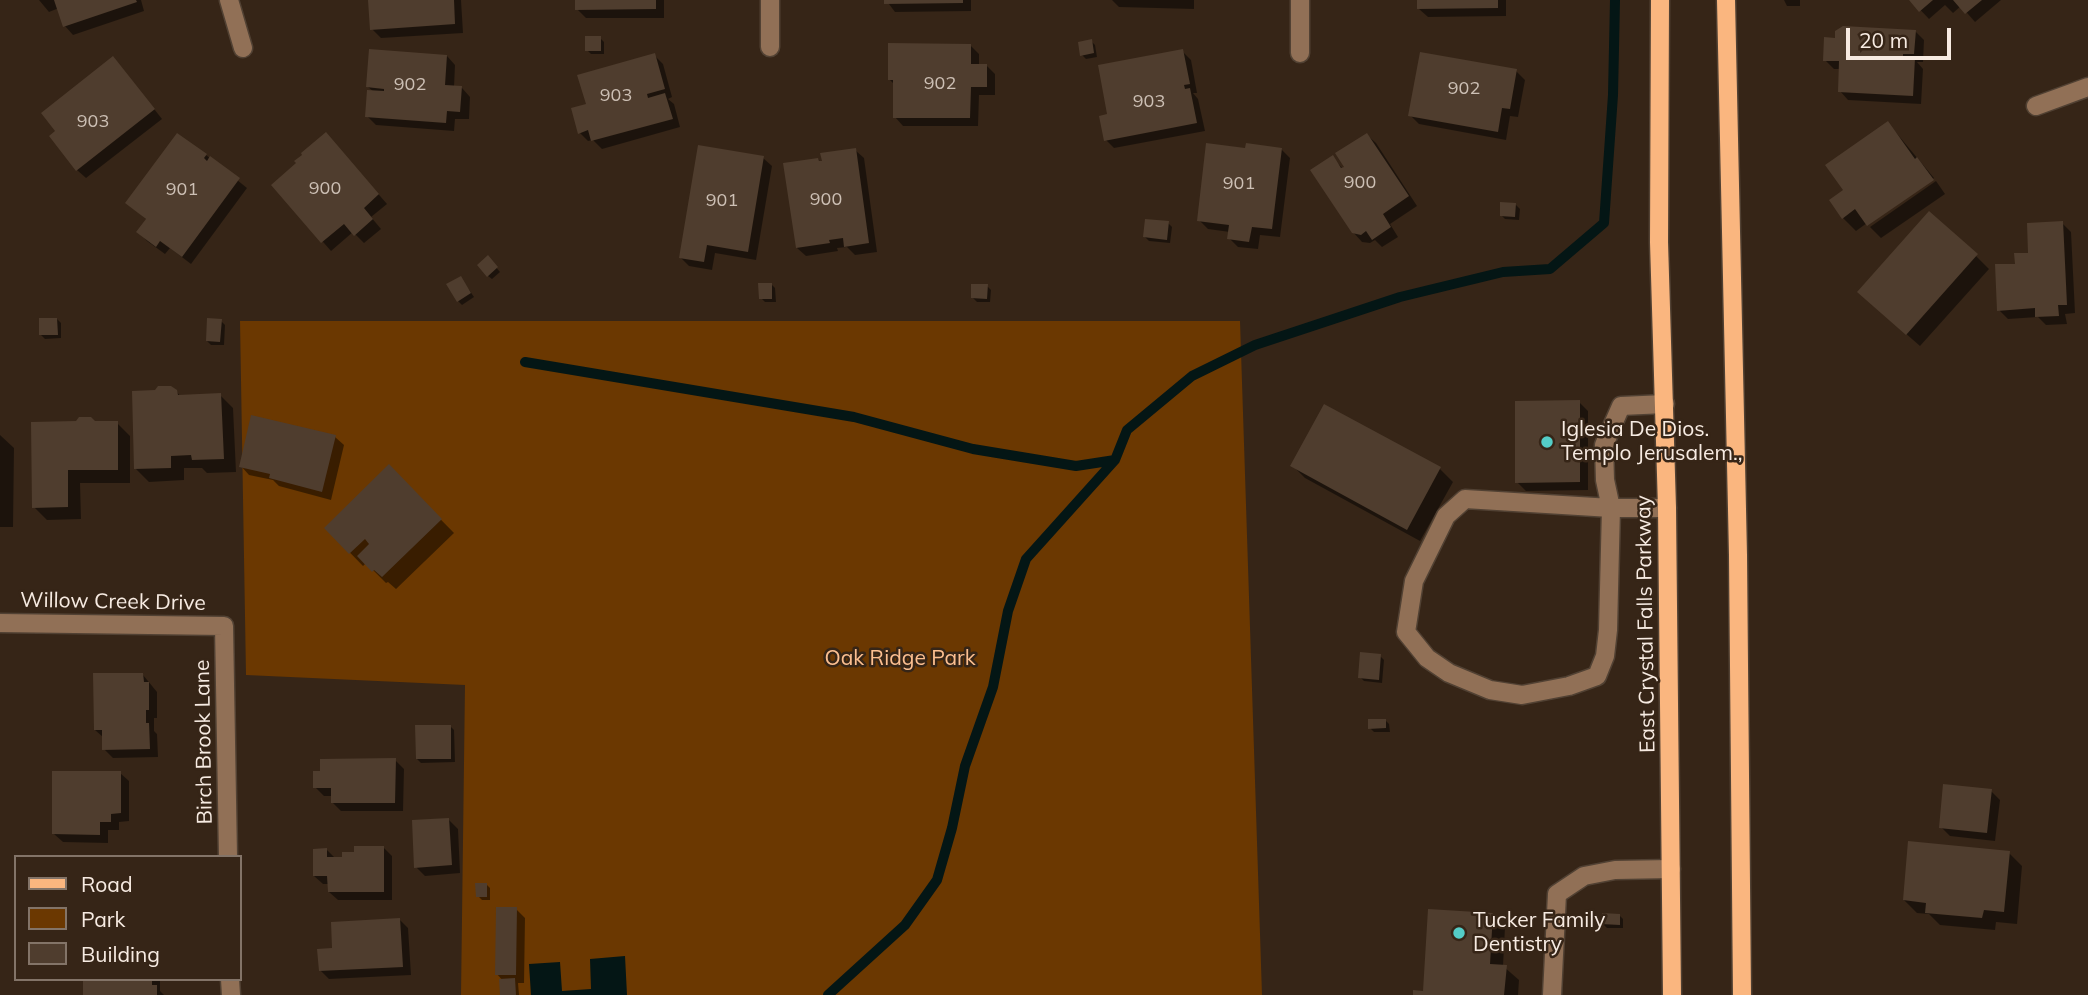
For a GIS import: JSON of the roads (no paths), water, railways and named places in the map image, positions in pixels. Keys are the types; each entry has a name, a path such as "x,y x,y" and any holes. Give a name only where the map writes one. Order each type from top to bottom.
{"main road":[{"name":"East Crystal Falls Parkway","path":"1660,0 1659,242 1667,508 1672,995"},
{"path":"1727,0 1738,541 1742,995"}],"street":[{"path":"229,0 243,48"},
{"path":"770,0 770,47"},
{"path":"1300,0 1300,53"},
{"path":"2036,106 2088,87"},
{"path":"1665,404 1620,406 1604,445 1605,480 1611,508 1608,629 1605,656 1597,677 1569,686 1522,695 1490,690 1449,673 1427,658 1406,632 1414,581 1446,516 1465,499 1611,508 1667,508"},
{"name":"Willow Creek Drive","path":"0,623 225,626"},
{"name":"Birch Brook Lane","path":"225,626 228,855"},
{"path":"1552,995 1557,894 1584,876 1615,870 1671,869"}],"waterway":[{"path":"828,995 905,925 937,880 952,828 965,766 993,687 1008,611 1026,559 1115,460 1127,430 1192,376 1255,345 1400,297 1503,272 1550,269 1604,223 1613,95 1615,0"},
{"path":"525,362 854,417 973,449 1076,466 1115,460"}],"place":[{"name":"Iglesia De Dios. Templo Jerusalem.,","path":"1547,442"},
{"name":"Tucker Family Dentistry","path":"1459,933"}],"park label":[{"name":"Oak Ridge Park","path":"900,659"}]}
